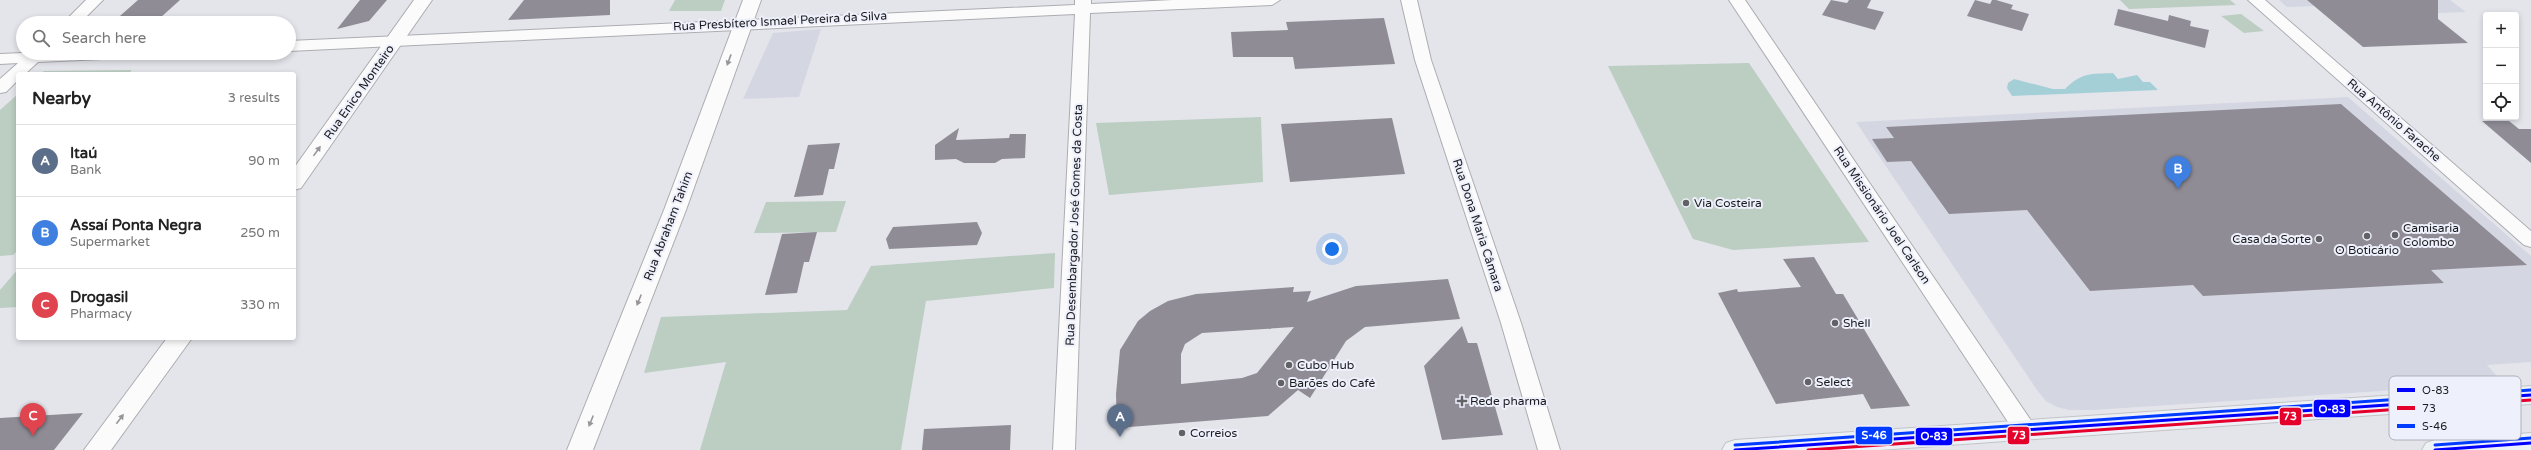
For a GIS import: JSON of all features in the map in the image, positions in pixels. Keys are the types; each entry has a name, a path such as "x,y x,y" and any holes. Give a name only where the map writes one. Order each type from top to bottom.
{"main road":[{"name":"Rua Enico Monteiro","path":"296,180 423,0"},
{"name":"Rua Abraham Tahim","path":"580,450 675,210 752,0"},
{"path":"97,450 179,340"},
{"path":"2521,396 2531,395"},
{"path":"1735,450 2389,405"},
{"path":"2435,450 2531,443"}],"street":[{"path":"78,16 95,0"},
{"name":"Rua Presbítero Ismael Pereira da Silva","path":"296,46 742,24 1083,4 1272,0"},
{"name":"Rua Dona Maria Câmara","path":"1409,0 1424,60 1511,323 1549,450"},
{"name":"Rua Missionário Joel Carlson","path":"1737,0 2026,431"},
{"name":"Rua Antônio Farache","path":"2256,0 2531,241"},
{"name":"Rua Desembargador José Gomes da Costa","path":"1064,450 1083,4"},
{"path":"0,59 16,57"},
{"path":"17,72 31,60"},
{"path":"0,88 16,73"}],"shaded area":[{"path":"2279,0 2450,0 2466,12 2328,17 2315,6 2287,7"},
{"path":"821,29 799,97 743,99 773,33"},
{"path":"2348,97 2531,256 2531,362 2487,365 2497,376 2389,376 2389,391 2093,410 2069,410 2057,407 2046,401 2037,390 1856,122"}],"green space":[{"path":"675,0 725,0 721,11 669,11"},
{"path":"2120,0 2230,0 2236,5 2129,9"},
{"path":"2241,14 2264,31 2244,33 2221,16"},
{"path":"1749,63 1869,242 1733,250 1693,239 1608,66"},
{"path":"132,70 130,72 43,72"},
{"path":"16,96 16,252 13,255 0,256 0,110"},
{"path":"1261,117 1263,182 1109,195 1096,123"},
{"path":"846,201 836,232 754,233 766,202"},
{"path":"1055,253 1054,288 926,301 901,450 700,450 726,362 644,373 661,317 847,310 871,266"},
{"path":"16,271 16,307 0,308 0,290"}],"water":[{"path":"2113,73 2118,79 2137,75 2143,82 2150,82 2158,90 2012,96 2007,88 2008,83 2014,79 2053,89 2065,89 2077,79 2087,75"}],"building":[{"path":"138,0 180,0 162,16 120,16"},
{"path":"360,0 387,0 369,21 337,29"},
{"path":"524,0 610,0 610,15 508,20"},
{"path":"1831,0 1847,3 1849,0 1871,0 1867,8 1884,12 1875,30 1822,15"},
{"path":"1975,0 1990,4 1992,0 1996,0 2013,5 2011,9 2029,14 2022,31 1967,16"},
{"path":"2307,0 2438,0 2438,19 2468,43 2363,47"},
{"path":"2118,9 2168,21 2169,15 2191,21 2190,26 2209,30 2205,48 2114,25"},
{"path":"1384,18 1395,64 1295,69 1293,57 1233,57 1231,32 1288,30 1286,22"},
{"path":"2341,104 2527,265 2431,270 2444,283 2203,296 2193,285 2090,291 2027,210 1949,214 1911,161 1887,162 1872,139 1894,138 1886,127"},
{"path":"1392,118 1405,174 1290,182 1281,124"},
{"path":"2482,121 2509,121 2519,129 2531,129 2531,163"},
{"path":"959,128 956,140 1009,138 1010,134 1026,134 1025,158 1002,159 995,163 964,163 956,159 935,160 935,145"},
{"path":"840,143 834,169 829,169 823,195 794,197 808,145"},
{"path":"977,222 982,233 977,245 889,249 886,239 893,227"},
{"path":"817,232 809,262 804,262 797,293 765,295 782,234"},
{"path":"1814,257 1836,294 1843,294 1910,406 1871,409 1863,394 1776,404 1718,293 1737,289 1738,292 1801,287 1783,259"},
{"path":"1448,279 1460,319 1365,327 1346,341 1310,398 1298,390 1268,416 1117,428 1116,394 1120,350 1138,321 1150,311 1168,301 1196,294 1294,287 1293,292 1311,291 1307,302 1356,286","holes":["1294,327 1257,373 1242,378 1181,384 1181,354 1185,344 1202,333"]},
{"name":"Rede pharma","path":"1462,326 1468,343 1477,343 1503,435 1442,440 1424,366"},
{"path":"83,413 54,450 0,450 0,418"},
{"path":"1011,425 1010,450 922,450 924,429"}],"transit line":[{"name":"S-46","path":"2521,391 2531,390"},
{"name":"O-83","path":"2521,396 2531,395"},
{"name":"S-46","path":"1735,445 2389,400"},
{"name":"73","path":"2521,401 2531,400"},
{"name":"O-83","path":"1735,450 2389,405"},
{"name":"73","path":"1808,450 2389,410"},
{"name":"S-46","path":"2521,439 2531,438"},
{"name":"S-46","path":"2435,445 2504,440"},
{"name":"O-83","path":"2435,450 2531,443"}],"place":[{"name":"Assaí Ponta Negra","path":"2178,189"},
{"name":"Via Costeira","path":"1686,203"},
{"name":"Camisaria Colombo","path":"2395,235"},
{"name":"O Boticário","path":"2367,236"},
{"name":"Casa da Sorte","path":"2319,239"},
{"name":"Shell","path":"1835,323"},
{"name":"Cubo Hub","path":"1289,365"},
{"name":"Select","path":"1808,382"},
{"name":"Barões do Café","path":"1281,383"},
{"name":"Rede pharma","path":"1462,401"},
{"name":"Correios","path":"1182,433"},
{"name":"Drogasil","path":"33,436"},
{"name":"Itaú","path":"1120,437"}]}
